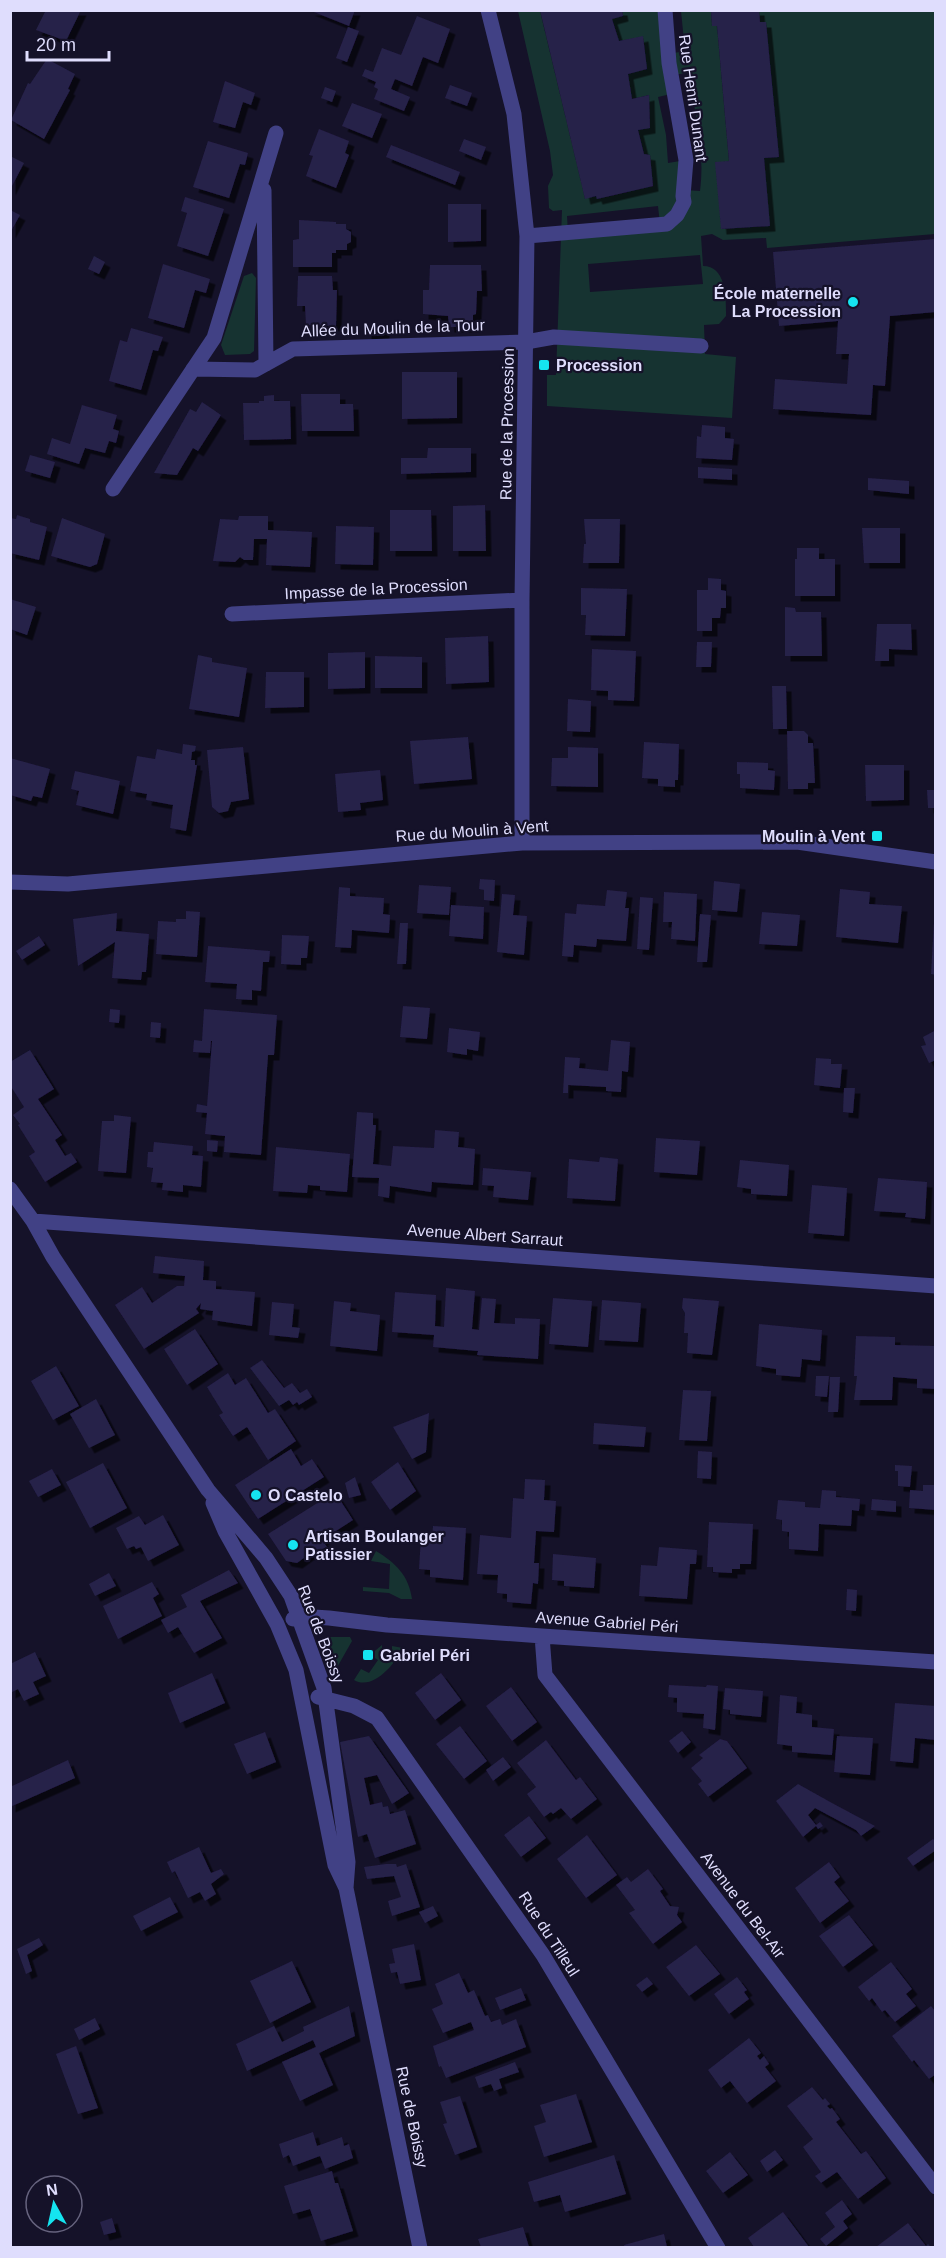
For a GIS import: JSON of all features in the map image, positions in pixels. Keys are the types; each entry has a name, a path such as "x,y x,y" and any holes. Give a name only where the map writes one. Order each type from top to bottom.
{"street":[{"name":"Rue de la Procession","path":"488,10 514,114 527,236 522,600 522,843"},
{"name":"Rue Henri Dunant","path":"527,236 667,224 677,215 684,202 686,160 669,63 664,10"},
{"path":"113,489 214,338 276,133"},
{"path":"264,175 266,364"},
{"name":"Allée du Moulin de la Tour","path":"193,369 255,370 293,348 525,342 554,337 701,346"},
{"name":"Impasse de la Procession","path":"232,614 522,600"},
{"name":"Rue du Moulin à Vent","path":"10,882 68,884 522,843 797,842 936,862"},
{"name":"Rue de Boissy","path":"10,1189 208,1490 266,1558 291,1596 322,1680 326,1698 348,1862 346,1888"},
{"name":"Avenue Albert Sarraut","path":"33,1221 936,1286"},
{"name":"Rue de Boissy","path":"208,1490 225,1531 277,1624 296,1670 335,1865 346,1888 420,2247"},
{"name":"Avenue Gabriel Péri","path":"277,1624 299,1616 542,1636 936,1662"},
{"name":"Avenue du Bel-Air","path":"542,1636 545,1675 936,2187"},
{"name":"Rue du Tilleul","path":"302,1694 354,1706 377,1718 543,1954 718,2247"}],"green space":[{"path":"518,11 540,11 585,198 596,196 598,199 653,186 650,155 644,154 638,130 650,127 649,95 632,99 628,74 647,69 643,37 619,41 612,19 623,16 622,11 665,11 668,54 685,51 681,11 711,11 712,26 717,26 729,161 721,229 769,226 764,158 779,157 766,22 760,22 759,11 935,11 935,234 767,248 766,238 723,240 712,234 701,236 703,266 711,267 721,278 726,301 726,316 719,324 704,325 705,354 736,357 732,418 547,406 547,375 556,375 562,210 553,211 549,208 548,186 553,175 550,151","holes":["687,73 700,147 700,191 684,190 686,160 668,163 666,135 658,97 675,93 672,75","658,206 660,224 568,233 567,216","700,255 703,284 590,292 588,264"]},
{"path":"252,273 256,278 254,351 250,354 225,355 221,345 244,276"},
{"path":"376,1551 390,1560 405,1577 412,1599 401,1599 389,1593 363,1591 363,1587 389,1589 390,1564 371,1561"},
{"path":"350,1637 352,1641 335,1671 332,1670 323,1641 323,1638"},
{"path":"382,1645 382,1656 392,1656 392,1646 403,1648 389,1668 376,1679 369,1682 354,1680 361,1669 369,1673 378,1660 370,1655"}],"building":[{"path":"46,10 81,10 66,41 36,30"},
{"path":"309,10 355,10 349,26"},
{"path":"540,10 622,10 623,16 612,19 619,41 643,36 647,69 628,74 632,99 649,95 650,128 638,130 644,154 650,155 653,186 597,199 596,196 585,199"},
{"path":"711,10 759,10 760,22 766,22 779,157 764,158 770,226 721,229 715,162 729,161 717,26 712,26"},
{"path":"417,16 450,29 438,63 423,57 412,86 395,79 391,89 410,97 404,111 374,99 378,89 374,87 376,82 362,76 365,69 373,72 382,48 401,55"},
{"path":"348,27 359,31 347,62 336,58"},
{"path":"47,59 75,74 68,89 70,90 44,139 11,120 28,83 30,84"},
{"path":"225,81 255,93 251,105 243,102 235,128 213,122"},
{"path":"450,85 472,93 467,106 445,98"},
{"path":"325,87 336,91 332,102 321,98"},
{"path":"352,103 382,114 372,138 342,126"},
{"path":"319,129 349,141 345,153 349,155 336,188 306,176 313,156 309,155"},
{"path":"464,139 486,147 481,160 459,151"},
{"path":"208,141 248,153 245,165 240,164 229,198 193,187"},
{"path":"391,145 460,172 455,185 386,157"},
{"path":"10,156 24,163 10,190"},
{"path":"185,197 224,209 208,256 177,246 187,213 181,211"},
{"path":"448,204 481,204 481,241 448,242"},
{"path":"10,210 20,215 10,233"},
{"path":"299,220 346,224 346,229 351,232 351,242 347,244 347,250 336,250 336,253 332,253 332,267 293,267 293,240 299,239"},
{"path":"936,239 936,312 890,316 885,386 873,385 871,415 773,409 775,379 847,384 849,354 836,354 838,321 779,326 773,252"},
{"path":"94,256 105,262 99,274 88,269"},
{"path":"163,264 210,279 206,293 195,290 184,328 148,318"},
{"path":"430,265 481,265 482,291 477,291 473,327 449,327 448,316 423,314 423,290 429,290"},
{"path":"298,276 332,276 333,290 337,290 336,326 306,325 305,306 297,306"},
{"path":"384,327 384,336 366,335 366,328"},
{"path":"131,328 163,337 158,351 153,350 141,390 109,381 120,340 127,342"},
{"path":"402,372 457,372 457,418 402,419"},
{"path":"301,394 340,394 340,404 353,404 354,431 302,431"},
{"path":"274,395 274,401 290,401 291,439 244,440 243,403 259,403 259,401 264,401 264,396"},
{"path":"202,402 221,415 198,451 193,448 177,475 154,473 190,409 196,412"},
{"path":"82,405 117,415 113,429 119,431 116,443 109,441 105,453 85,448 79,464 47,454 52,438 70,444"},
{"path":"702,425 725,427 725,438 734,439 732,460 696,458 697,436 701,437"},
{"path":"428,448 471,448 471,472 401,474 401,458 427,458"},
{"path":"30,455 55,462 50,478 25,471"},
{"path":"698,467 732,469 732,480 698,478"},
{"path":"868,478 909,481 909,494 868,490"},
{"path":"485,505 486,551 453,551 453,506"},
{"path":"390,510 431,510 432,551 390,551"},
{"path":"17,515 47,527 39,560 10,553 10,518 16,519"},
{"path":"239,516 268,516 268,530 312,532 310,567 266,565 267,539 254,539 253,560 244,560 240,557 235,562 213,561 220,519 238,520"},
{"path":"62,518 105,534 97,564 90,567 51,556"},
{"path":"584,519 620,519 619,563 583,563 584,544 586,544"},
{"path":"336,526 374,527 373,565 335,564"},
{"path":"862,528 900,528 900,563 864,563"},
{"path":"797,548 819,548 819,559 835,559 835,596 795,596"},
{"path":"708,578 721,579 721,590 726,591 726,608 721,608 720,618 712,618 712,631 697,631 697,590 708,590"},
{"path":"581,588 627,589 625,636 585,635 586,615 581,615"},
{"path":"10,599 36,607 27,635 10,629"},
{"path":"785,607 795,608 796,612 821,612 822,656 785,656"},
{"path":"877,624 911,624 912,650 889,649 889,661 875,661"},
{"path":"488,636 489,682 446,684 445,638"},
{"path":"697,642 712,642 711,667 696,667"},
{"path":"592,649 636,651 634,701 608,700 608,691 591,690"},
{"path":"365,652 365,688 328,689 328,653"},
{"path":"198,655 212,658 212,662 247,668 239,717 189,709"},
{"path":"375,656 422,657 422,688 375,688"},
{"path":"266,672 304,672 304,707 265,708"},
{"path":"772,686 786,686 787,729 773,729"},
{"path":"568,699 591,701 590,732 567,731"},
{"path":"787,731 804,731 808,735 808,743 813,743 815,783 808,783 808,789 788,789"},
{"path":"468,737 472,779 414,784 410,741"},
{"path":"644,742 679,744 678,780 675,780 675,787 658,786 658,779 642,778"},
{"path":"183,744 196,746 191,760 195,760 195,765 197,765 186,831 170,828 173,805 146,800 147,794 130,791 137,756 155,759 157,749 182,754"},
{"path":"243,747 249,799 231,802 228,811 219,813 212,807 207,750"},
{"path":"568,747 598,748 598,787 551,786 552,758 568,758"},
{"path":"10,758 50,769 42,798 33,796 31,801 10,795"},
{"path":"737,762 768,763 768,770 775,771 774,790 740,788"},
{"path":"865,765 904,765 904,800 866,801"},
{"path":"380,770 383,800 360,803 361,810 338,812 335,774"},
{"path":"75,771 120,781 113,814 76,805 79,791 71,789"},
{"path":"927,790 936,790 936,808 928,808"},
{"path":"480,879 495,880 494,901 484,900 484,890 479,889"},
{"path":"714,881 740,884 737,912 712,910"},
{"path":"419,885 451,887 449,915 417,913"},
{"path":"339,887 350,888 350,896 384,898 383,914 390,915 389,933 352,930 351,948 335,947"},
{"path":"840,889 870,892 869,904 902,906 898,943 836,937"},
{"path":"607,890 627,892 625,908 629,908 626,941 597,939 596,947 574,945 573,957 562,956 565,913 576,914 577,904 605,906"},
{"path":"664,892 697,894 695,941 671,939 672,922 663,922"},
{"path":"502,894 515,895 513,915 527,916 524,955 497,952"},
{"path":"640,897 653,898 649,950 637,949"},
{"path":"451,905 484,907 483,939 449,936"},
{"path":"186,911 200,912 197,957 156,954 158,921 176,922 176,919 186,919"},
{"path":"762,912 800,915 797,946 759,944"},
{"path":"117,913 116,931 149,934 146,972 142,972 141,980 112,978 115,942 78,966 73,919"},
{"path":"700,914 711,915 707,962 697,962"},
{"path":"934,922 936,922 936,975 931,974"},
{"path":"400,923 408,923 406,964 397,964"},
{"path":"282,935 309,936 307,958 301,958 301,965 281,964"},
{"path":"39,936 45,945 22,960 16,951"},
{"path":"208,946 270,951 269,962 263,962 261,991 252,990 252,1000 236,999 237,984 205,982"},
{"path":"403,1006 430,1008 427,1039 400,1037"},
{"path":"110,1009 120,1010 119,1023 109,1022"},
{"path":"204,1009 277,1015 274,1055 268,1055 261,1155 224,1152 225,1136 205,1134 207,1113 196,1112 197,1104 207,1106 212,1041 210,1053 193,1052 194,1040 202,1041"},
{"path":"151,1022 161,1023 160,1038 150,1037"},
{"path":"449,1028 480,1032 478,1051 467,1049 467,1055 447,1052"},
{"path":"936,1030 936,1060 929,1063 921,1046 926,1045 923,1037"},
{"path":"611,1040 630,1042 628,1072 622,1071 621,1092 606,1091 606,1087 568,1085 568,1093 563,1093 565,1057 580,1058 579,1068 608,1071"},
{"path":"30,1050 54,1089 38,1099 62,1135 55,1140 65,1156 71,1153 77,1162 45,1182 29,1156 35,1152 13,1115 24,1107 10,1085 10,1062"},
{"path":"816,1058 831,1059 831,1064 842,1064 840,1088 814,1085"},
{"path":"844,1088 855,1088 853,1113 843,1112"},
{"path":"357,1112 373,1113 373,1125 376,1125 373,1164 391,1166 393,1146 434,1148 435,1130 459,1132 458,1147 475,1149 473,1185 432,1182 431,1192 390,1186 389,1198 378,1196 379,1178 352,1177"},
{"path":"114,1115 131,1117 126,1173 98,1171 102,1121 114,1121"},
{"path":"656,1138 700,1141 697,1175 654,1172"},
{"path":"207,1140 218,1141 217,1152 207,1151"},
{"path":"154,1142 193,1146 192,1155 203,1156 201,1187 183,1185 183,1192 162,1190 163,1183 151,1182 153,1168 147,1167 148,1152 153,1152"},
{"path":"276,1147 350,1154 347,1192 320,1190 320,1186 308,1185 307,1193 273,1191"},
{"path":"600,1157 618,1159 615,1201 567,1198 569,1159 599,1162"},
{"path":"740,1160 789,1165 787,1196 751,1194 751,1189 737,1187"},
{"path":"483,1168 531,1172 528,1200 493,1197 494,1186 482,1185"},
{"path":"878,1178 927,1182 925,1219 905,1217 906,1213 874,1211"},
{"path":"812,1185 847,1188 844,1236 808,1233"},
{"path":"155,1256 204,1261 203,1280 216,1281 216,1289 255,1292 252,1326 212,1320 213,1311 200,1309 201,1303 196,1309 199,1313 144,1349 115,1305 142,1287 152,1303 177,1286 184,1286 185,1276 153,1273"},
{"path":"446,1288 475,1291 472,1329 479,1330 482,1298 496,1299 494,1323 515,1324 515,1318 540,1319 538,1359 477,1355 478,1351 433,1347 434,1335 392,1332 395,1292 436,1295 435,1326 444,1327"},
{"path":"553,1298 592,1301 588,1347 549,1344"},
{"path":"683,1298 719,1301 712,1355 687,1353 688,1333 684,1333"},
{"path":"602,1300 641,1303 638,1342 599,1340"},
{"path":"334,1301 351,1303 350,1311 380,1315 377,1351 330,1346"},
{"path":"272,1302 294,1304 292,1327 300,1328 298,1338 269,1335"},
{"path":"759,1324 822,1330 820,1361 802,1359 800,1377 776,1375 776,1369 756,1366"},
{"path":"195,1329 218,1364 187,1385 164,1349"},
{"path":"856,1336 895,1337 895,1345 936,1346 936,1389 917,1388 917,1379 893,1377 892,1400 854,1400 857,1376 854,1376"},
{"path":"262,1360 284,1388 292,1383 300,1393 307,1389 312,1397 299,1405 297,1402 293,1405 289,1400 279,1406 250,1368"},
{"path":"56,1366 79,1406 53,1420 31,1381"},
{"path":"228,1373 235,1385 246,1378 268,1413 275,1409 296,1441 268,1460 247,1427 233,1436 219,1415 223,1413 207,1387"},
{"path":"816,1376 829,1376 827,1397 815,1396"},
{"path":"830,1377 840,1377 838,1412 828,1412"},
{"path":"683,1390 711,1391 707,1441 679,1440"},
{"path":"96,1399 115,1435 89,1448 70,1414"},
{"path":"429,1413 426,1452 412,1459 393,1427"},
{"path":"594,1423 646,1427 644,1447 593,1444"},
{"path":"291,1449 301,1466 312,1459 324,1477 258,1519 235,1485"},
{"path":"698,1451 712,1452 711,1479 697,1478"},
{"path":"398,1462 416,1491 390,1510 371,1482"},
{"path":"103,1463 127,1508 90,1528 66,1482"},
{"path":"895,1465 912,1466 910,1487 898,1486 898,1471 895,1471"},
{"path":"52,1469 61,1485 38,1497 29,1481"},
{"path":"355,1477 361,1495 349,1498 345,1483"},
{"path":"525,1479 545,1480 544,1500 556,1501 554,1532 536,1531 534,1563 539,1563 538,1584 533,1583 531,1604 507,1602 507,1594 497,1593 498,1575 477,1574 480,1535 511,1538 513,1498 524,1499"},
{"path":"923,1485 936,1485 936,1510 909,1508 910,1490 923,1491"},
{"path":"822,1490 836,1491 836,1497 860,1499 859,1511 852,1510 851,1526 819,1524 818,1551 789,1549 789,1532 782,1531 782,1520 776,1519 778,1500 805,1502 805,1507 820,1508"},
{"path":"335,1492 353,1520 322,1540 327,1547 308,1555 297,1563 286,1561 268,1534"},
{"path":"872,1499 896,1501 896,1512 871,1510"},
{"path":"163,1515 179,1545 148,1561 141,1547 136,1549 134,1546 127,1549 116,1528 139,1516 145,1525"},
{"path":"709,1522 753,1524 751,1564 740,1564 740,1569 732,1569 732,1573 713,1572 713,1567 707,1567"},
{"path":"433,1526 466,1528 463,1580 430,1577 430,1570 419,1569 421,1537 432,1538"},
{"path":"659,1547 697,1550 696,1564 690,1564 687,1599 639,1596 641,1565 657,1566"},
{"path":"553,1554 596,1558 594,1588 564,1586 564,1581 552,1580"},
{"path":"229,1570 238,1583 200,1601 222,1638 194,1653 178,1627 168,1633 161,1620 187,1607 181,1595"},
{"path":"109,1573 116,1586 95,1596 89,1584"},
{"path":"152,1582 159,1594 153,1598 162,1616 118,1639 103,1606"},
{"path":"847,1589 857,1590 856,1611 846,1610"},
{"path":"35,1652 46,1676 33,1682 39,1694 24,1701 18,1689 10,1693 10,1664"},
{"path":"212,1673 225,1703 180,1723 168,1693"},
{"path":"441,1673 461,1700 435,1720 415,1693"},
{"path":"669,1685 718,1686 715,1730 703,1728 704,1714 677,1712 677,1698 668,1697"},
{"path":"511,1687 537,1722 512,1741 486,1706"},
{"path":"725,1688 763,1691 761,1717 730,1714 730,1710 723,1709"},
{"path":"780,1695 797,1697 796,1713 812,1715 812,1727 834,1729 832,1755 792,1752 792,1746 777,1744"},
{"path":"895,1703 936,1706 936,1740 915,1738 913,1763 890,1761"},
{"path":"460,1726 487,1761 464,1779 436,1744"},
{"path":"682,1731 691,1742 678,1753 669,1741"},
{"path":"265,1732 276,1762 247,1774 234,1744"},
{"path":"369,1736 409,1793 392,1804 377,1775 364,1778 370,1805 382,1802 383,1807 388,1806 390,1814 405,1810 416,1844 375,1858 367,1834 358,1837 340,1742"},
{"path":"837,1736 873,1738 870,1775 834,1772"},
{"path":"720,1739 727,1741 747,1768 708,1797 698,1784 702,1781 691,1768 703,1758 699,1755"},
{"path":"546,1740 576,1780 580,1777 597,1799 571,1819 561,1808 544,1817 527,1794 536,1787 517,1763"},
{"path":"503,1757 511,1767 493,1781 486,1770"},
{"path":"68,1760 75,1778 10,1807 10,1787"},
{"path":"798,1784 875,1826 861,1836 856,1830 815,1808 808,1815 816,1825 820,1822 823,1826 818,1829 816,1826 803,1837 776,1801"},
{"path":"529,1816 546,1838 521,1857 504,1835"},
{"path":"587,1835 617,1875 586,1898 557,1859"},
{"path":"933,1839 936,1842 936,1850 913,1866 907,1858"},
{"path":"199,1847 211,1873 221,1869 224,1874 211,1884 216,1894 205,1901 200,1892 188,1898 175,1871 172,1873 167,1862"},
{"path":"829,1862 840,1877 834,1882 849,1901 820,1923 795,1888"},
{"path":"396,1864 397,1867 406,1864 420,1907 392,1916 388,1901 401,1897 394,1876 367,1879 364,1867"},
{"path":"648,1869 663,1889 660,1891 670,1906 679,1907 677,1915 682,1922 653,1944 629,1913 635,1910 616,1885 627,1877 631,1882"},
{"path":"170,1897 178,1912 141,1931 133,1916"},
{"path":"433,1906 438,1916 425,1923 419,1912"},
{"path":"849,1915 873,1945 843,1967 819,1936"},
{"path":"39,1938 43,1945 27,1955 32,1971 26,1974 17,1949"},
{"path":"414,1944 421,1980 400,1984 397,1972 391,1973 389,1964 395,1963 392,1949"},
{"path":"696,1945 720,1974 689,1996 666,1967"},
{"path":"292,1961 311,2002 270,2023 250,1981"},
{"path":"891,1962 912,1989 906,1994 916,2006 895,2022 885,2010 882,2012 872,1998 869,2001 858,1987"},
{"path":"459,1973 468,1993 474,1990 485,2016 488,2015 491,2022 500,2019 502,2025 516,2019 526,2047 446,2078 441,2066 439,2067 433,2046 474,2030 471,2022 443,2033 432,2009 443,2004 435,1984"},
{"path":"647,1977 653,1984 642,1992 636,1985"},
{"path":"737,1977 747,1990 744,1992 749,1999 729,2014 714,1994"},
{"path":"521,1988 526,2000 500,2010 495,1998"},
{"path":"349,2006 355,2036 319,2053 333,2085 300,2101 282,2062 316,2047 313,2040 247,2071 236,2044 274,2026 282,2042 304,2031 303,2027"},
{"path":"931,2006 936,2012 936,2074 929,2079 892,2036"},
{"path":"95,2018 100,2029 79,2040 74,2029"},
{"path":"749,2038 761,2053 757,2056 760,2060 764,2056 769,2064 765,2067 776,2081 747,2103 730,2081 721,2088 708,2070"},
{"path":"76,2046 98,2108 78,2114 56,2054"},
{"path":"515,2062 519,2072 499,2079 502,2088 494,2091 491,2084 479,2088 475,2077"},
{"path":"812,2087 823,2100 825,2098 830,2104 827,2106 832,2108 840,2119 836,2122 861,2154 866,2151 886,2178 858,2199 837,2172 821,2183 815,2176 821,2172 803,2147 813,2139 787,2106"},
{"path":"576,2094 592,2142 544,2157 534,2126 546,2122 540,2105"},
{"path":"460,2096 477,2147 455,2155 443,2124 447,2123 440,2102"},
{"path":"313,2132 317,2146 342,2137 344,2146 349,2144 353,2158 325,2169 320,2156 293,2166 289,2155 283,2158 279,2144"},
{"path":"775,2150 783,2160 767,2172 760,2161"},
{"path":"730,2152 748,2175 723,2193 706,2171"},
{"path":"614,2155 626,2194 565,2212 560,2195 534,2202 528,2182"},
{"path":"332,2171 353,2231 321,2241 310,2209 293,2214 284,2186"},
{"path":"842,2200 852,2214 843,2221 848,2228 826,2246 820,2239 835,2227 825,2213"},
{"path":"783,2212 809,2247 754,2247 748,2238"},
{"path":"112,2218 116,2232 104,2235 100,2222"},
{"path":"908,2223 926,2246 928,2244 931,2247 876,2247"},
{"path":"523,2227 529,2247 481,2247 478,2239"},
{"path":"664,2234 667,2247 625,2247 624,2245"}],"place":[{"name":"École maternelle La Procession","path":"853,302"},
{"name":"Procession","path":"544,365"},
{"name":"Moulin à Vent","path":"877,836"},
{"name":"O Castelo","path":"256,1495"},
{"name":"Artisan Boulanger Patissier","path":"293,1545"},
{"name":"Gabriel Péri","path":"368,1655"}]}
